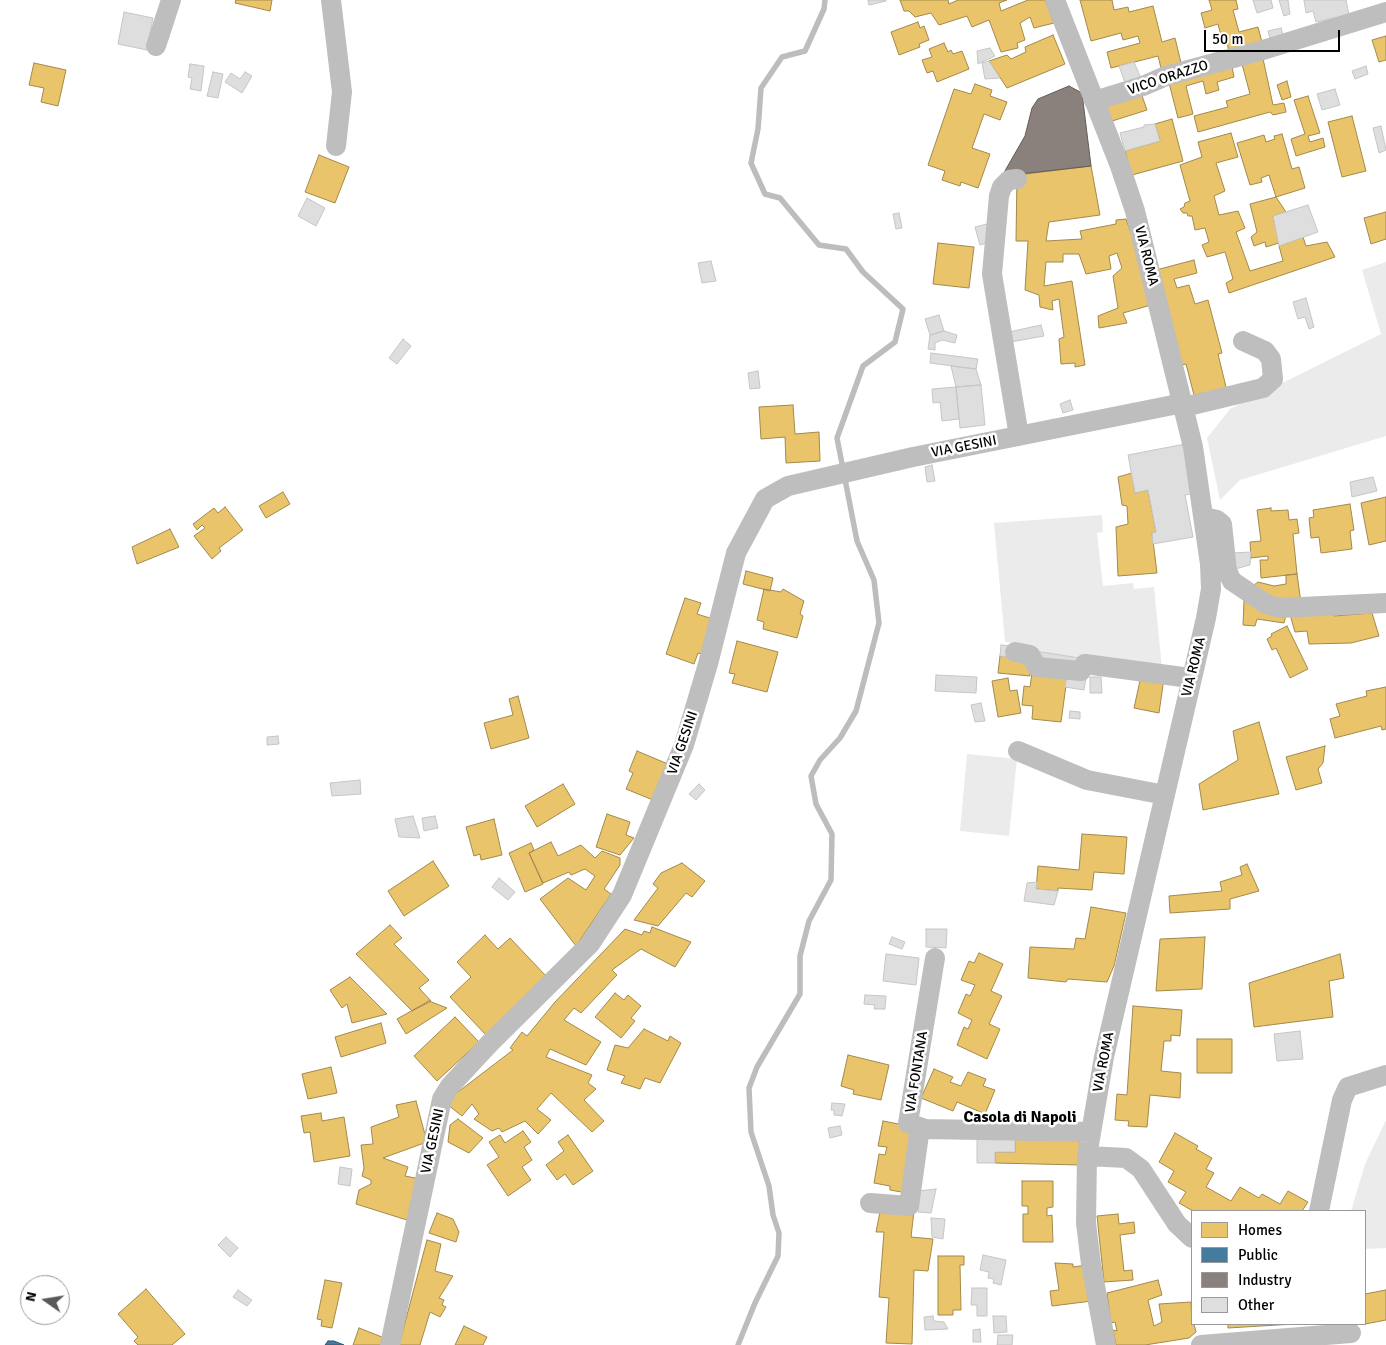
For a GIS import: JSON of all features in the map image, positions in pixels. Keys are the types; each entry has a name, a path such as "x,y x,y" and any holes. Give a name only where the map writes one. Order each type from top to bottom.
{"street":[{"path":"156,46 171,0"},
{"path":"331,0 342,92 336,146"},
{"name":"VIA ROMA","path":"1055,0 1120,166 1135,211 1184,405 1204,517 1211,589 1104,1058 1087,1156 1086,1223 1090,1264 1106,1345"},
{"name":"VICO ORAZZO","path":"1094,101 1143,86 1166,76 1263,50 1386,12"},
{"path":"1017,179 1009,180 1002,187 999,196 992,274 1020,436"},
{"name":"VIA GESINI","path":"390,1345 442,1100 450,1086 490,1043 590,944 622,895 684,745 708,664 736,553 765,499 788,486 913,457 1263,388 1273,379 1271,359 1265,351 1243,341"},
{"path":"1204,517 1217,520 1222,524 1227,571 1232,580 1266,604 1280,608 1386,604"},
{"path":"1016,652 1030,655 1037,667 1081,671 1085,664 1190,678"},
{"path":"1018,751 1087,780 1165,795"},
{"name":"VIA FONTANA","path":"935,958 908,1122 920,1127 1091,1132"},
{"path":"1319,1210 1342,1100 1348,1087 1386,1075"},
{"path":"870,1203 909,1206 920,1127"},
{"path":"1087,1156 1126,1158 1141,1169 1177,1224 1191,1237"},
{"path":"1202,1345 1351,1333"}],"shaded area":[{"path":"1386,262 1386,436 1240,480 1220,500 1207,438 1230,409 1381,334 1362,270"},
{"path":"1102,515 1103,532 1097,533 1103,586 1133,583 1134,589 1154,587 1162,669 1014,648 1014,643 1005,642 994,523"},
{"path":"967,754 1017,759 1009,836 960,831"},
{"path":"1386,1120 1386,1248 1366,1249 1366,1210 1351,1210 1365,1164"}],"building: Homes":[{"path":"236,0 272,0 270,11 235,3"},
{"path":"900,0 948,0 949,4 958,0 1007,0 999,3 1001,11 1028,0 1045,0 1054,23 1034,28 1030,17 1020,23 1025,40 1017,43 1018,48 1001,52 989,20 972,27 967,16 939,25 931,13 915,17 909,11 904,11"},
{"path":"1080,0 1112,0 1114,10 1128,7 1129,12 1153,6 1162,42 1175,38 1182,67 1162,72 1158,56 1111,68 1107,52 1140,43 1138,36 1123,40 1121,33 1091,41"},
{"path":"1209,0 1236,0 1238,9 1233,10 1239,32 1258,27 1263,46 1230,55 1227,43 1223,44 1218,24 1205,28 1201,13 1212,10"},
{"path":"918,22 920,28 924,26 929,40 919,44 920,47 899,55 891,32"},
{"path":"1053,35 1065,64 1007,88 989,61 1007,55 1011,59 1026,52 1025,47"},
{"path":"1386,36 1386,60 1379,62 1372,40"},
{"path":"944,43 948,52 951,50 953,54 962,51 969,69 937,82 933,71 927,73 922,60 932,57 929,49"},
{"path":"1262,54 1273,105 1284,103 1286,112 1273,115 1270,112 1198,132 1194,116 1228,107 1226,101 1250,94 1242,64 1232,67 1234,77 1217,82 1219,90 1206,94 1203,81 1186,86 1193,114 1178,118 1168,79"},
{"path":"34,63 66,70 58,106 41,102 44,88 29,85"},
{"path":"1287,81 1291,97 1282,100 1277,85"},
{"path":"975,84 992,90 990,96 1007,102 1000,120 984,114 972,148 990,154 978,188 961,182 960,186 942,180 945,171 928,165 954,89 971,94"},
{"path":"1140,90 1147,110 1109,122 1103,102"},
{"path":"1308,96 1320,133 1308,136 1310,142 1323,138 1325,147 1296,156 1291,139 1305,134 1294,100"},
{"path":"1352,116 1366,171 1342,177 1328,122"},
{"path":"1172,119 1183,161 1132,175 1125,151 1160,141 1155,124"},
{"path":"1231,133 1238,157 1216,163 1225,191 1214,196 1219,215 1238,211 1245,228 1236,232 1250,271 1283,261 1279,246 1303,237 1306,246 1327,242 1335,257 1229,293 1226,283 1233,279 1225,252 1207,257 1202,245 1209,242 1205,228 1195,230 1192,216 1188,216 1187,213 1183,213 1180,209 1184,207 1185,203 1190,201 1180,165 1202,157 1198,142"},
{"path":"1282,134 1292,169 1299,167 1305,188 1276,197 1269,175 1261,178 1262,182 1250,185 1237,143 1264,135 1266,142 1275,139 1274,136"},
{"path":"319,155 349,167 335,203 305,192"},
{"path":"1091,166 1100,215 1049,222 1046,241 1082,239 1080,231 1116,224 1116,220 1126,219 1137,250 1151,305 1123,313 1127,323 1099,328 1098,316 1118,308 1113,276 1122,268 1117,253 1109,256 1111,269 1086,274 1079,254 1063,254 1063,262 1046,262 1044,286 1072,281 1085,365 1075,367 1075,363 1061,364 1059,339 1064,337 1059,299 1052,301 1053,310 1040,307 1039,295 1025,290 1028,241 1016,241 1017,175"},
{"path":"1276,197 1286,212 1273,216 1279,243 1266,247 1265,242 1254,246 1251,237 1257,232 1250,204"},
{"path":"1386,212 1386,239 1371,244 1364,218"},
{"path":"938,243 974,247 969,288 933,284"},
{"path":"1194,260 1197,273 1174,279 1177,288 1189,285 1195,304 1208,300 1222,353 1218,354 1227,391 1195,399 1186,364 1181,365 1156,270"},
{"path":"793,405 795,434 819,432 820,461 786,463 785,437 761,439 759,407"},
{"path":"1132,473 1135,493 1148,490 1156,532 1152,533 1157,573 1118,576 1116,527 1128,524 1127,506 1122,505 1118,477"},
{"path":"283,492 290,504 266,518 259,506"},
{"path":"1386,497 1386,541 1369,545 1361,503"},
{"path":"1350,504 1354,530 1350,531 1352,549 1321,553 1319,537 1311,538 1309,518 1314,517 1313,510"},
{"path":"225,507 243,530 219,548 221,551 212,559 194,536 205,528 202,525 197,530 193,524 214,508 218,513"},
{"path":"1271,508 1271,511 1288,510 1289,520 1297,519 1299,533 1293,534 1297,574 1261,578 1260,560 1268,560 1268,556 1251,558 1250,542 1261,541 1257,510"},
{"path":"170,529 179,547 137,564 132,547"},
{"path":"746,571 773,578 770,591 743,584"},
{"path":"1297,574 1301,603 1261,596 1250,588 1258,582 1274,586 1286,584 1286,575"},
{"path":"764,589 781,592 783,589 804,601 800,614 803,616 797,638 763,629 764,622 757,620"},
{"path":"685,598 701,603 697,614 713,619 701,654 698,653 694,664 666,654"},
{"path":"1244,601 1286,615 1284,623 1257,619 1255,626 1243,625"},
{"path":"1329,609 1334,616 1372,613 1379,636 1351,643 1309,644 1307,631 1295,632 1289,611"},
{"path":"1287,626 1308,669 1290,678 1276,648 1272,650 1267,639 1272,636 1271,634"},
{"path":"737,641 778,652 767,692 732,683 735,674 729,673"},
{"path":"1000,656 1031,659 1030,676 998,673"},
{"path":"1032,673 1067,678 1061,722 1032,719 1033,706 1022,705 1024,686 1030,687"},
{"path":"1141,676 1164,678 1159,713 1134,708"},
{"path":"1008,678 1010,691 1017,690 1021,713 998,717 992,681"},
{"path":"1386,687 1386,729 1382,730 1381,726 1335,738 1330,719 1340,716 1336,704 1367,696 1366,691"},
{"path":"518,696 529,738 491,749 484,723 513,715 509,699"},
{"path":"1259,722 1279,794 1203,810 1199,784 1238,760 1233,731"},
{"path":"1325,746 1323,763 1318,769 1322,783 1296,790 1286,757"},
{"path":"637,751 668,764 653,800 626,789 633,773 629,771"},
{"path":"563,784 575,804 537,827 525,806"},
{"path":"607,814 630,822 626,835 634,838 620,855 596,847"},
{"path":"494,819 502,855 481,860 480,854 474,856 466,827"},
{"path":"1082,834 1127,837 1124,874 1094,872 1092,890 1058,888 1058,891 1036,889 1038,866 1079,870"},
{"path":"551,842 558,856 581,845 595,858 602,851 620,858 620,865 604,889 611,894 576,946 540,899 568,878 586,890 595,876 585,869 571,875 569,872 543,883 529,853"},
{"path":"531,843 534,850 529,853 543,884 525,892 509,853"},
{"path":"433,861 449,886 404,916 388,891"},
{"path":"682,863 705,881 692,897 686,893 658,926 634,920 658,888 653,884 661,873"},
{"path":"1247,864 1259,891 1230,899 1230,909 1170,913 1169,896 1222,891 1220,882 1242,875 1240,867"},
{"path":"1091,907 1126,913 1114,966 1107,982 1068,979 1066,982 1028,978 1030,947 1074,949 1076,938 1085,939"},
{"path":"390,925 402,938 394,944 429,980 419,988 431,1001 412,1011 356,954"},
{"path":"652,927 691,942 675,967 641,949 612,970 617,975 581,1013 574,1008 564,1020 601,1042 586,1065 550,1049 546,1057 592,1075 588,1083 596,1089 584,1100 604,1121 592,1132 551,1093 537,1109 551,1120 538,1134 525,1121 502,1132 499,1128 492,1131 474,1119 479,1114 472,1104 462,1116 448,1105 454,1095 513,1050 510,1048 522,1032 527,1036 555,1002 625,929 642,935 644,931 650,933"},
{"path":"485,935 498,949 510,938 546,976 486,1035 450,997 471,977 457,962"},
{"path":"1205,937 1202,989 1156,991 1160,939"},
{"path":"979,953 1003,964 991,991 1002,996 989,1024 1000,1029 987,1059 957,1045 964,1027 968,1029 972,1020 958,1013 966,994 970,996 975,985 961,980 969,961 974,963"},
{"path":"1340,954 1344,978 1329,981 1333,1017 1254,1027 1249,983"},
{"path":"350,977 387,1014 352,1023 347,1004 342,1008 330,990"},
{"path":"615,993 624,1000 628,995 641,1006 631,1018 635,1021 621,1038 595,1017"},
{"path":"429,1001 447,1008 406,1034 397,1019"},
{"path":"1133,1006 1182,1010 1180,1036 1171,1035 1171,1041 1164,1041 1161,1071 1181,1073 1180,1098 1150,1095 1147,1127 1128,1126 1129,1121 1115,1120 1117,1094 1127,1095"},
{"path":"455,1017 479,1042 437,1081 414,1056"},
{"path":"381,1023 386,1043 341,1057 335,1037"},
{"path":"644,1029 668,1041 670,1036 681,1043 660,1083 645,1078 640,1089 621,1083 625,1076 607,1070 615,1045 628,1048"},
{"path":"1197,1039 1232,1039 1232,1073 1197,1073"},
{"path":"848,1055 889,1065 881,1100 853,1094 854,1090 841,1086"},
{"path":"331,1067 337,1093 308,1099 302,1074"},
{"path":"934,1069 953,1077 950,1082 961,1086 968,1072 986,1079 983,1086 995,1090 985,1114 957,1102 953,1111 921,1098"},
{"path":"416,1101 427,1142 383,1158 408,1167 405,1176 420,1179 410,1221 356,1204 359,1190 371,1184 371,1180 362,1176 364,1168 361,1145 373,1144 371,1127 399,1117 396,1105"},
{"path":"321,1113 322,1121 344,1117 350,1156 314,1162 310,1132 304,1133 301,1116"},
{"path":"458,1119 483,1138 469,1153 448,1142 450,1125"},
{"path":"883,1121 919,1128 907,1193 890,1190 890,1186 874,1183 879,1154 885,1155 887,1147 878,1146"},
{"path":"523,1131 531,1142 524,1147 532,1160 522,1167 531,1180 508,1196 487,1165 499,1157 489,1142 500,1135 505,1143"},
{"path":"1175,1133 1198,1146 1196,1149 1212,1158 1206,1169 1214,1173 1206,1187 1231,1201 1240,1187 1259,1198 1262,1194 1280,1204 1288,1191 1308,1202 1303,1210 1191,1210 1179,1203 1186,1192 1168,1182 1174,1171 1159,1162"},
{"path":"568,1135 593,1171 573,1185 565,1174 557,1180 546,1165 564,1151 558,1142"},
{"path":"1015,1138 1080,1139 1080,1165 995,1163 995,1152 1015,1152"},
{"path":"1022,1181 1053,1181 1053,1207 1047,1208 1047,1216 1052,1215 1053,1242 1023,1242 1023,1214 1028,1214 1028,1206 1022,1206"},
{"path":"881,1207 914,1211 911,1237 933,1239 928,1271 914,1270 912,1344 886,1343 889,1298 879,1297 884,1232 876,1232"},
{"path":"437,1213 453,1219 459,1232 456,1242 429,1233"},
{"path":"1118,1214 1119,1224 1134,1222 1135,1233 1120,1235 1124,1271 1132,1270 1133,1280 1104,1282 1097,1216"},
{"path":"427,1240 441,1244 435,1271 453,1276 439,1298 444,1300 442,1305 446,1307 440,1317 430,1312 420,1345 399,1345"},
{"path":"938,1256 964,1256 964,1265 960,1265 961,1310 953,1310 953,1315 938,1315"},
{"path":"1055,1263 1073,1264 1073,1267 1087,1265 1092,1301 1052,1306 1050,1291 1059,1290"},
{"path":"325,1280 342,1283 332,1328 321,1326 322,1320 317,1319"},
{"path":"1158,1280 1162,1295 1148,1300 1154,1326 1162,1322 1159,1304 1191,1302 1191,1325 1194,1325 1196,1332 1189,1338 1145,1345 1116,1345 1113,1330 1117,1331 1115,1322 1111,1323 1107,1293"},
{"path":"146,1289 185,1334 172,1345 138,1345 134,1341 138,1337 118,1314"},
{"path":"1386,1290 1386,1320 1366,1324 1366,1294"},
{"path":"1228,1325 1278,1325 1228,1328"},
{"path":"464,1326 487,1337 483,1345 455,1345"},
{"path":"359,1328 387,1339 385,1345 353,1345"}],"building: Public":[{"path":"328,1341 334,1341 344,1345 325,1345"}],"building: Industry":[{"path":"1069,86 1082,93 1091,166 1002,176 1025,136 1032,108 1038,99"}],"building: Other":[{"path":"868,0 886,0 886,1 869,5"},
{"path":"1253,0 1271,0 1273,8 1257,13"},
{"path":"1279,0 1288,0 1290,14 1284,16"},
{"path":"1304,0 1346,0 1349,15 1316,22 1313,11 1306,13"},
{"path":"124,12 153,18 147,50 118,44"},
{"path":"1281,28 1284,39 1271,42 1268,31"},
{"path":"990,48 995,56 978,64 977,51"},
{"path":"989,61 1000,78 985,79 982,63"},
{"path":"1134,62 1143,83 1127,88 1119,66"},
{"path":"190,64 204,66 201,91 190,89 192,78 188,77"},
{"path":"1366,66 1368,74 1355,79 1352,71"},
{"path":"213,72 223,74 218,98 207,96"},
{"path":"245,72 252,76 242,93 225,82 231,73 240,79"},
{"path":"1335,89 1340,105 1322,110 1317,94"},
{"path":"1155,124 1160,141 1125,151 1120,133 1144,127 1144,125"},
{"path":"1381,126 1386,150 1379,153 1373,128"},
{"path":"307,198 325,208 316,226 298,216"},
{"path":"1308,205 1318,232 1279,246 1273,216"},
{"path":"899,213 902,228 896,229 893,214"},
{"path":"987,224 991,242 980,245 975,227"},
{"path":"711,261 716,281 702,283 698,263"},
{"path":"1306,298 1314,327 1309,329 1305,317 1298,319 1293,302"},
{"path":"939,315 944,331 930,335 925,319"},
{"path":"1041,325 1044,336 1011,342 1009,332"},
{"path":"944,331 957,335 955,343 942,340 935,343 935,350 928,349 930,335"},
{"path":"403,339 411,346 397,364 389,358"},
{"path":"931,353 978,359 976,369 930,363"},
{"path":"951,366 976,369 981,385 956,387"},
{"path":"758,371 760,388 750,389 748,373"},
{"path":"981,385 985,425 960,428 956,387"},
{"path":"956,387 959,419 942,421 940,402 933,403 932,389"},
{"path":"1070,400 1073,410 1063,413 1060,404"},
{"path":"1185,444 1195,493 1185,495 1193,537 1153,544 1152,533 1156,532 1148,490 1135,493 1128,455"},
{"path":"932,465 935,481 927,482 925,467"},
{"path":"1373,477 1377,491 1352,497 1350,482"},
{"path":"1251,552 1250,565 1235,569 1232,553"},
{"path":"1001,645 1013,646 1012,657 1000,656"},
{"path":"1035,651 1080,658 1079,667 1042,663"},
{"path":"936,675 977,677 976,693 935,691"},
{"path":"1067,675 1086,678 1084,690 1065,687"},
{"path":"1090,677 1101,677 1102,693 1090,693"},
{"path":"981,703 985,721 975,722 971,705"},
{"path":"1070,711 1080,712 1080,719 1069,718"},
{"path":"278,736 279,744 267,745 267,737"},
{"path":"360,780 361,794 332,796 330,783"},
{"path":"699,784 705,790 696,800 689,794"},
{"path":"413,816 420,838 399,837 395,819"},
{"path":"435,816 438,828 424,831 422,818"},
{"path":"499,878 515,892 508,900 492,887"},
{"path":"1037,882 1036,889 1058,891 1054,905 1024,901 1027,883"},
{"path":"926,929 947,929 946,948 926,947"},
{"path":"892,937 905,942 902,949 889,944"},
{"path":"886,954 919,958 916,985 883,981"},
{"path":"865,995 886,996 885,1009 874,1009 875,1005 864,1004"},
{"path":"1300,1031 1303,1059 1277,1061 1274,1034"},
{"path":"832,1103 845,1104 842,1116 834,1115 834,1110 831,1110"},
{"path":"840,1126 842,1135 830,1138 828,1128"},
{"path":"977,1137 1015,1138 1015,1152 995,1152 995,1163 977,1163"},
{"path":"340,1167 352,1169 350,1186 338,1184"},
{"path":"936,1189 931,1213 918,1212 918,1191"},
{"path":"931,1218 945,1219 943,1239 932,1237"},
{"path":"226,1237 238,1248 230,1257 218,1245"},
{"path":"983,1255 1006,1260 1001,1285 993,1283 994,1279 988,1278 989,1272 980,1270"},
{"path":"972,1288 987,1288 987,1316 977,1316 977,1305 971,1305"},
{"path":"238,1290 252,1300 247,1306 233,1297"},
{"path":"933,1316 934,1321 944,1322 948,1329 925,1330 924,1317"},
{"path":"993,1316 1006,1316 1007,1332 994,1333"},
{"path":"980,1329 981,1342 973,1342 973,1330"},
{"path":"998,1335 1013,1335 1012,1345 997,1345"}],"waterway":[{"path":"738,1345 755,1303 778,1256 779,1233 773,1215 769,1186 751,1132 749,1088 757,1067 800,994 800,956 809,921 831,880 832,834 816,804 811,776 820,760 840,738 856,711 879,623 874,580 857,541 837,438 863,366 895,342 903,309 863,272 846,249 819,245 780,198 765,194 751,163 758,129 761,88 782,57 805,51 824,9 825,0"}],"district":[{"name":"Casola di Napoli","path":"1020,1118"}]}
